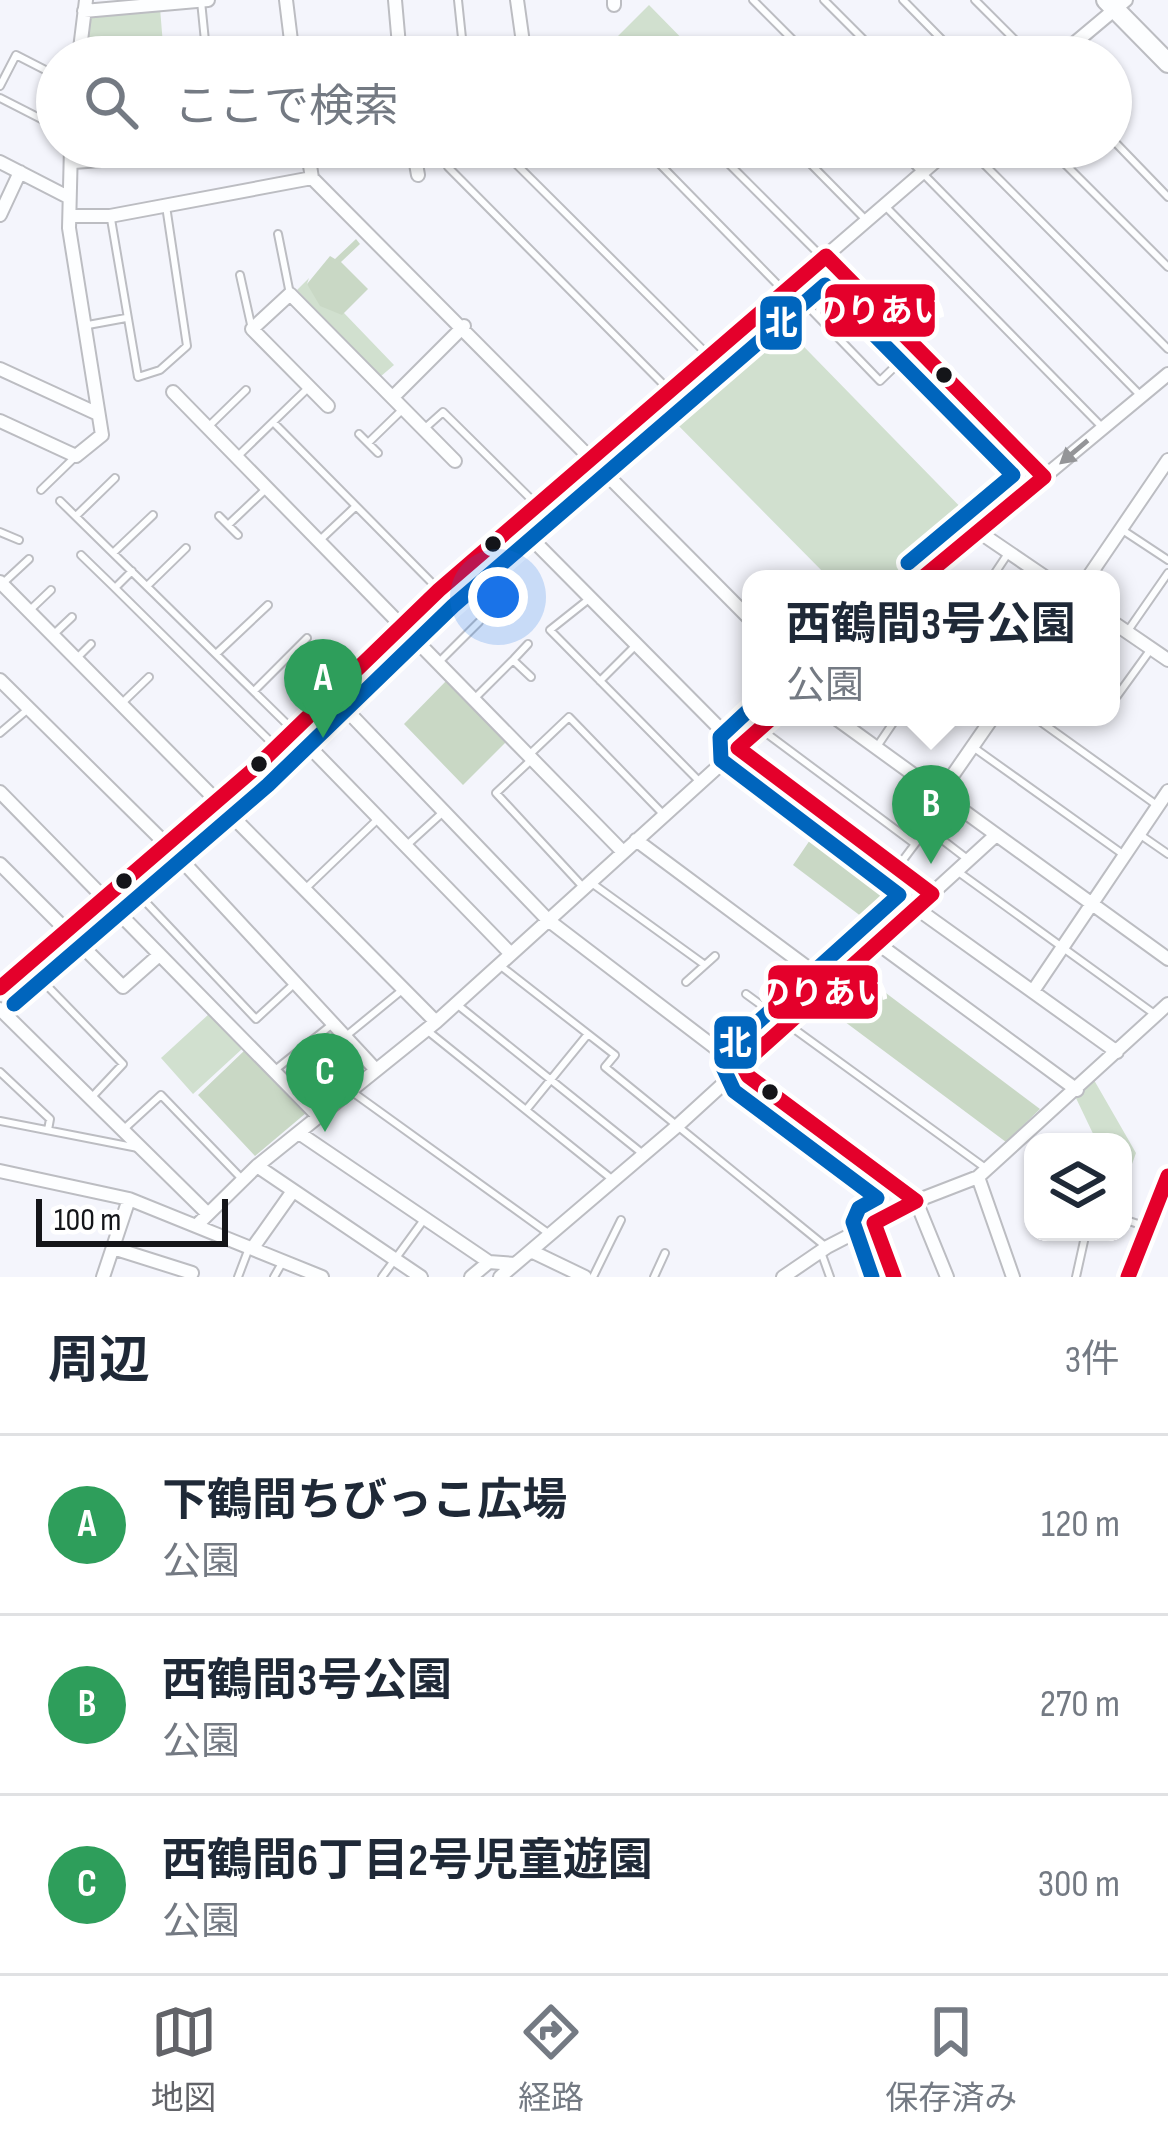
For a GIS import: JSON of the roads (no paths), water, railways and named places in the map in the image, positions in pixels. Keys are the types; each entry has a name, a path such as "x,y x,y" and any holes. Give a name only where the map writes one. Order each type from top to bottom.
{"street":[{"path":"82,36 85,6 204,0"},
{"path":"286,0 290,36"},
{"path":"395,0 398,36"},
{"path":"517,0 523,36"},
{"path":"1081,36 1116,3 1168,63"},
{"path":"0,162 68,196"},
{"path":"0,422 76,456 101,436 70,216 70,168"},
{"path":"310,168 312,178 742,611"},
{"path":"417,168 418,175"},
{"path":"0,988 277,748 439,590 928,168"},
{"path":"0,215 20,172"},
{"path":"70,216 110,216 312,178"},
{"path":"825,257 1044,477"},
{"path":"328,406 252,329 290,294 455,461"},
{"path":"398,403 464,326"},
{"path":"0,369 98,414"},
{"path":"932,570 1168,374"},
{"path":"1155,385 1168,394"},
{"path":"173,392 623,852"},
{"path":"1093,570 1168,460"},
{"path":"516,523 738,748 932,894"},
{"path":"979,532 1035,570"},
{"path":"1,583 404,988 431,1026"},
{"path":"1120,628 1168,660"},
{"path":"0,680 164,844 376,1070"},
{"path":"331,694 548,920 916,1201 947,1277"},
{"path":"203,1218 257,1166 431,1026 762,726"},
{"path":"846,726 1168,959"},
{"path":"940,795 987,726"},
{"path":"294,731 511,954"},
{"path":"1033,991 1168,791"},
{"path":"1,794 318,1117"},
{"path":"500,1277 676,1126 996,836"},
{"path":"636,840 831,985"},
{"path":"0,863 123,987 158,956"},
{"path":"916,908 1118,1052"},
{"path":"877,944 1077,1090"},
{"path":"783,1277 824,1249 982,1173 1168,1004"},
{"path":"0,1009 142,1148 203,1218"},
{"path":"299,1133 489,1262 515,1264"},
{"path":"257,1166 421,1277"},
{"path":"0,1172 203,1218 322,1277"},
{"path":"982,1173 1013,1277"},
{"path":"252,1245 293,1190"},
{"path":"104,1277 129,1199"},
{"path":"113,1248 192,1273"},
{"path":"532,1251 589,1277"},
{"path":"471,1277 489,1262"}],"lane":[{"path":"204,0 205,36"},
{"path":"458,0 462,36"},
{"path":"754,0 789,36"},
{"path":"824,0 859,36"},
{"path":"903,0 938,36"},
{"path":"976,0 1011,36"},
{"path":"0,86 16,55 36,65"},
{"path":"0,98 36,116"},
{"path":"1132,159 1168,196"},
{"path":"450,168 669,391"},
{"path":"520,168 709,356"},
{"path":"664,168 880,381 916,346"},
{"path":"734,168 825,257"},
{"path":"815,168 866,220"},
{"path":"917,168 1141,396"},
{"path":"988,168 1168,349"},
{"path":"1069,168 1168,267"},
{"path":"884,205 1103,428"},
{"path":"110,216 138,377 160,370 188,346 166,206"},
{"path":"278,234 290,294"},
{"path":"240,275 252,329"},
{"path":"83,326 126,318"},
{"path":"237,458 310,387"},
{"path":"208,427 246,390"},
{"path":"368,443 398,403"},
{"path":"424,429 443,412 537,506"},
{"path":"273,422 439,590"},
{"path":"359,434 378,453"},
{"path":"41,490 76,456"},
{"path":"76,517 115,478"},
{"path":"228,525 266,488"},
{"path":"60,501 294,731"},
{"path":"320,542 356,506"},
{"path":"113,553 153,515"},
{"path":"219,516 238,535"},
{"path":"1121,529 1168,560"},
{"path":"0,532 19,540"},
{"path":"147,586 187,548"},
{"path":"997,570 1009,552"},
{"path":"80,555 277,748"},
{"path":"1,583 29,560"},
{"path":"115,588 132,571"},
{"path":"1127,632 1168,573"},
{"path":"29,611 50,590"},
{"path":"590,599 550,630 700,782"},
{"path":"216,654 268,605"},
{"path":"53,635 72,617"},
{"path":"438,662 479,622"},
{"path":"254,692 307,638"},
{"path":"76,659 91,644"},
{"path":"474,699 528,644"},
{"path":"600,681 635,646"},
{"path":"1120,692 1151,649"},
{"path":"513,659 531,677"},
{"path":"121,704 149,677"},
{"path":"0,733 30,708"},
{"path":"664,815 569,717 496,793 587,885 705,965"},
{"path":"876,748 891,726"},
{"path":"1047,726 1158,806"},
{"path":"760,728 915,844"},
{"path":"973,747 1124,856"},
{"path":"406,846 444,811"},
{"path":"305,889 379,818"},
{"path":"897,868 927,828 969,860"},
{"path":"1138,834 1168,854"},
{"path":"957,871 1155,1015"},
{"path":"123,878 256,1019 296,983"},
{"path":"686,982 715,956"},
{"path":"26,964 123,1064 91,1098"},
{"path":"500,964 615,1055 605,1067 824,1249 830,1277"},
{"path":"346,1036 404,988"},
{"path":"746,994 982,1173"},
{"path":"456,1004 644,1154"},
{"path":"274,1071 333,1023"},
{"path":"431,1026 613,1180"},
{"path":"526,1110 588,1034"},
{"path":"0,1072 50,1120 48,1130"},
{"path":"350,1090 550,1235"},
{"path":"124,1130 161,1095 242,1179"},
{"path":"0,1120 142,1148"},
{"path":"1128,1277 1168,1176"},
{"path":"382,1277 425,1218"},
{"path":"589,1277 621,1220"},
{"path":"1132,1222 1147,1227"},
{"path":"874,1223 894,1277"},
{"path":"1076,1277 1084,1241"},
{"path":"238,1277 252,1245"},
{"path":"654,1277 665,1253"},
{"path":"274,1277 284,1260"},
{"path":"544,1277 550,1260"}],"place":[{"name":"下鶴間ちびっこ広場","path":"323,738"},
{"name":"西鶴間3号公園","path":"931,864"},
{"name":"西鶴間6丁目2号児童遊園","path":"325,1132"}]}
